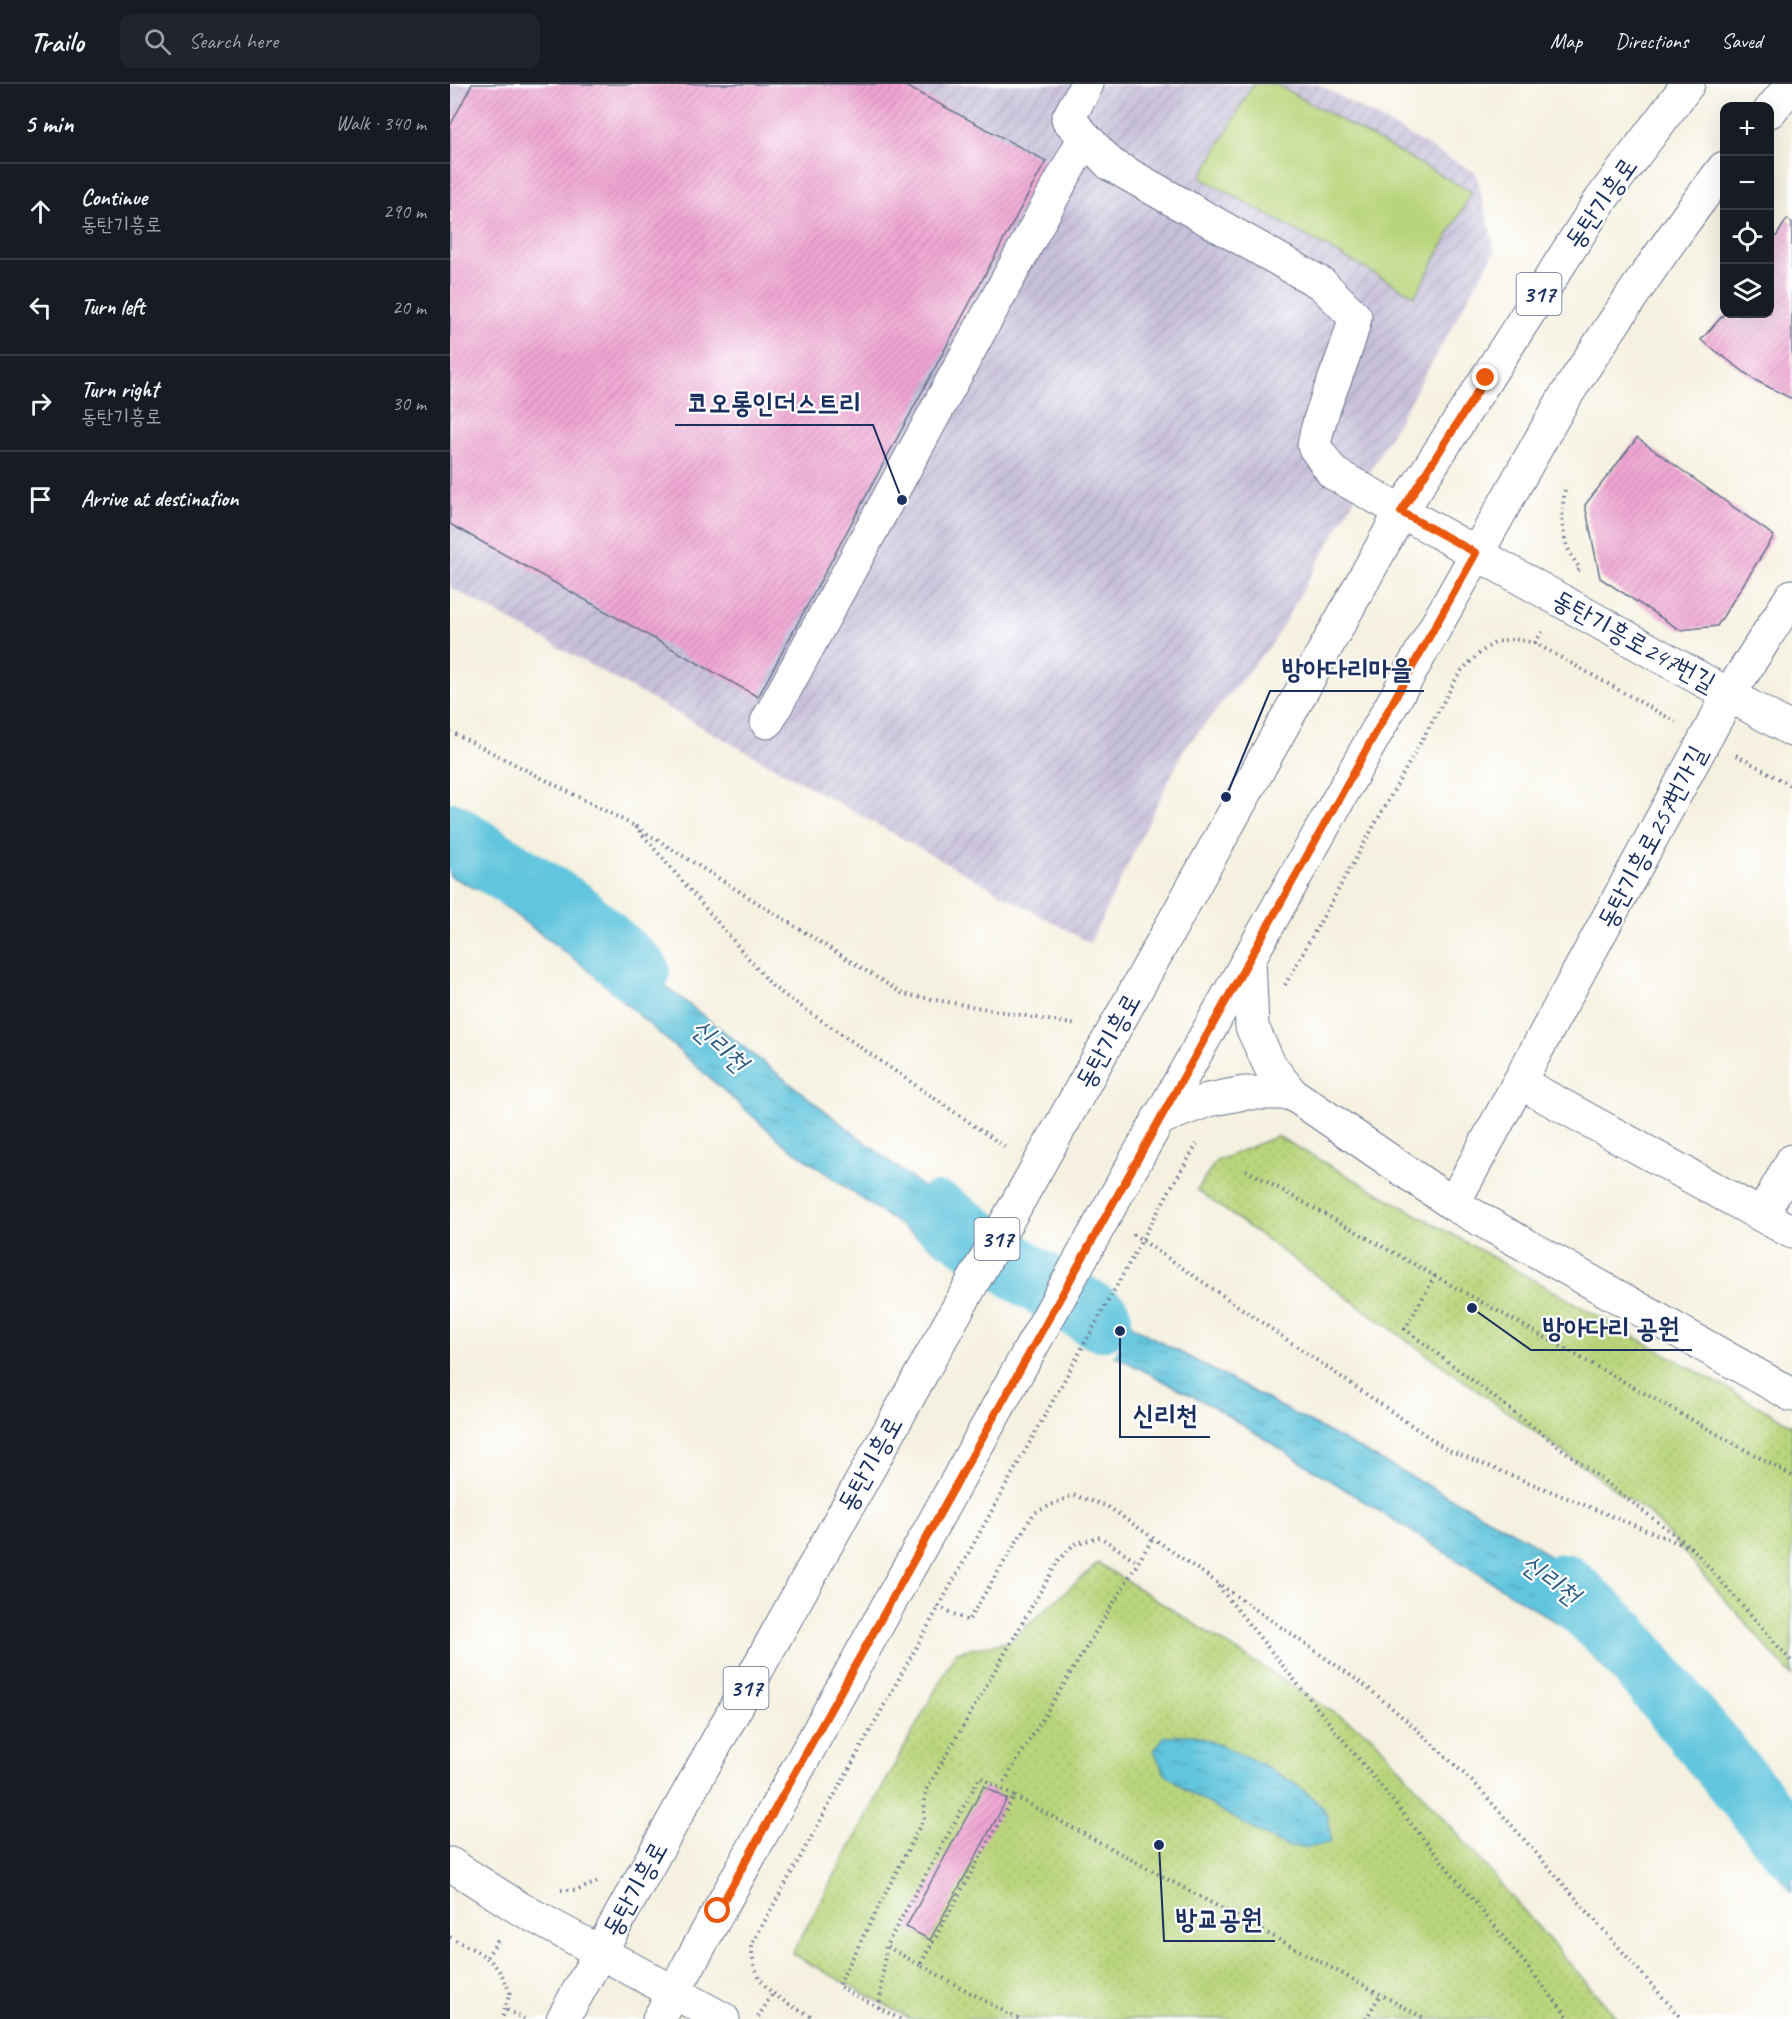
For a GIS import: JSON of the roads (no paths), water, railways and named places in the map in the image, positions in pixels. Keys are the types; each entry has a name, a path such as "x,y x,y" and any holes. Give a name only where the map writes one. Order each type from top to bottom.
{"main road":[{"path":"767,722 1085,137 1068,119 1087,84"},
{"name":"동탄기흥로","path":"563,2019 1401,512 1599,201 1688,84"},
{"path":"1774,106 1792,84"},
{"name":"동탄기흥로247번길","path":"1085,137 1110,164 1322,284 1355,317 1350,339 1318,420 1314,446 1333,473 1792,730"},
{"path":"666,2005 1158,1119 1563,400 1616,317 1720,174"},
{"name":"동탄기흥로257번가길","path":"1453,1204 1705,738 1729,695 1792,596"},
{"path":"1249,958 1252,1027 1270,1066 1291,1093 1453,1204 1792,1395"},
{"path":"1519,1082 1792,1232"},
{"path":"1158,1119 1208,1100 1244,1093 1291,1093"},
{"path":"1762,1215 1792,1161"},
{"path":"450,1864 519,1908 600,1952 666,2005 723,2019"}],"water":[{"path":"450,834 573,914 961,1217 1014,1254 995,1275 1016,1290 1029,1262 1146,1334 1527,1539 1617,1610 1626,1646 1705,1742 1734,1755 1792,1823 1792,1892 1701,1780 1573,1633 1214,1407 1011,1302 1016,1291 991,1289 784,1144 586,968 489,895 450,876"},
{"path":"1193,1735 1266,1767 1303,1790 1317,1802 1326,1814 1331,1842 1312,1847 1288,1847 1187,1791 1164,1772 1154,1750 1165,1736"}],"waterway":[{"name":"신리천","path":"450,834 569,910 638,972"},
{"name":"신리천","path":"939,1214 1026,1274 1100,1319"},
{"name":"신리천","path":"1563,1585 1619,1637 1792,1847"}],"place":[{"name":"코오롱인더스트리","path":"902,500"},
{"name":"방아다리마을","path":"1226,797"},
{"name":"방아다리 공원","path":"1472,1308"},
{"name":"신리천","path":"1120,1331"},
{"name":"방교공원","path":"1159,1845"}]}
